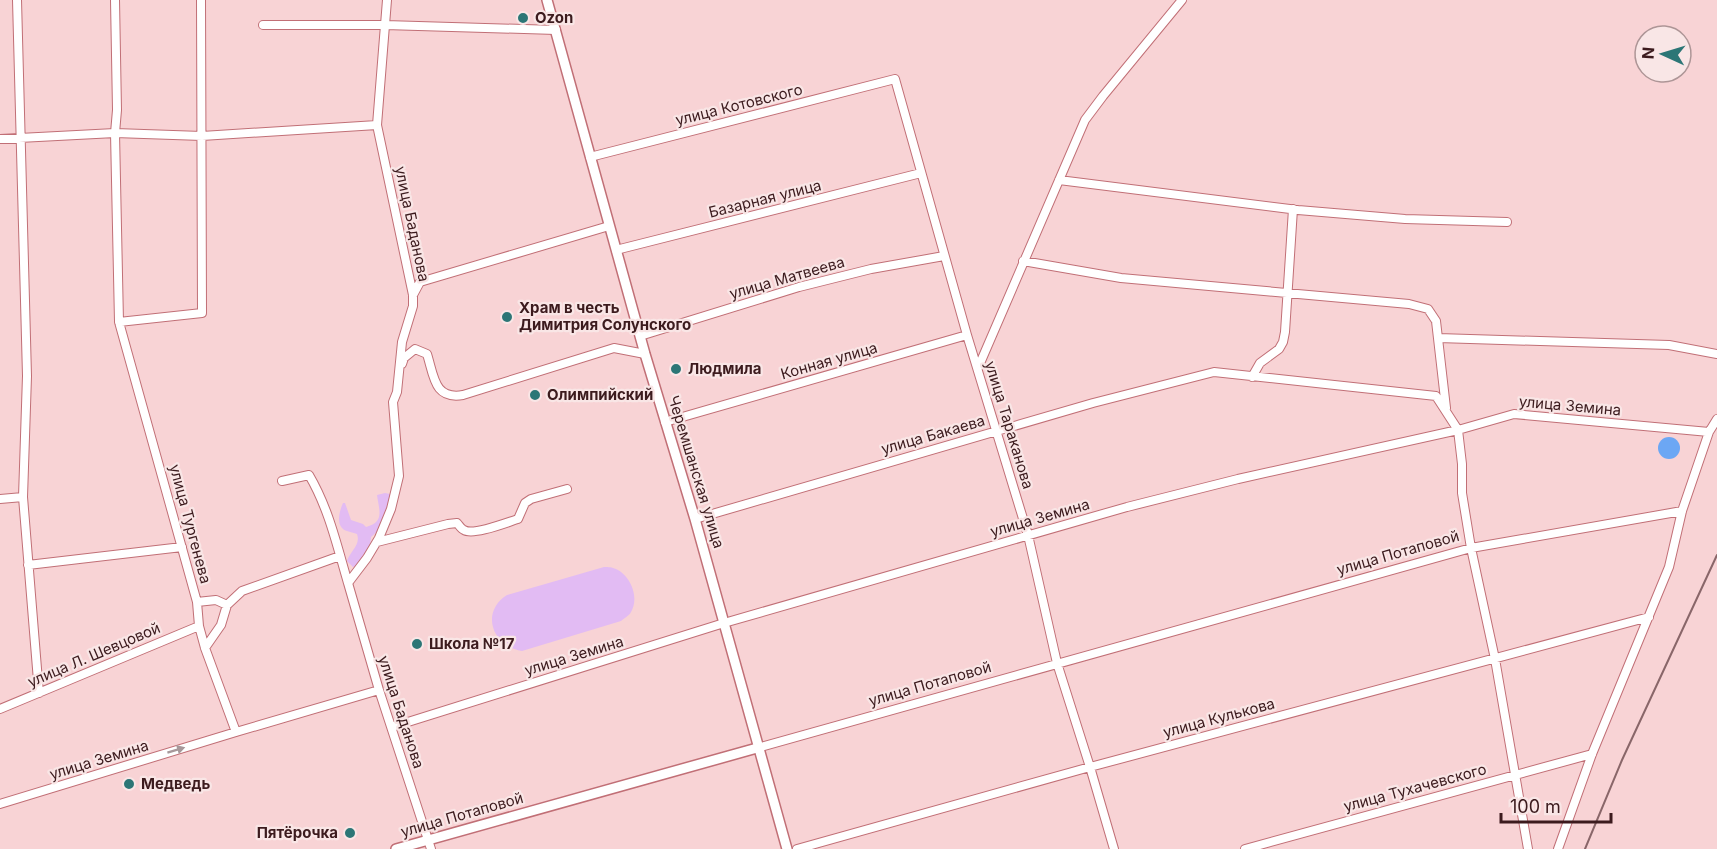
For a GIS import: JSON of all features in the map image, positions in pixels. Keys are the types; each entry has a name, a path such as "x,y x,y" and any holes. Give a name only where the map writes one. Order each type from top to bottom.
{"main road":[{"name":"Черемшанская улица","path":"547,0 645,354 695,519 787,849"},
{"name":"улица Потаповой","path":"396,849 429,845 757,748"}],"street":[{"path":"17,0 27,376 23,497 39,693"},
{"name":"улица Тургенева","path":"115,0 119,322 197,602 199,626 205,648 237,732"},
{"path":"119,322 202,313 201,0"},
{"name":"улица Баданова","path":"348,583 376,542 391,509 399,476 393,402 397,392 402,342 413,306 413,295 377,125 387,0"},
{"path":"978,368 1085,120 1182,0"},
{"path":"263,26 385,25 556,30"},
{"name":"улица Котовского","path":"590,157 895,79"},
{"name":"улица Тараканова","path":"895,79 967,335 1028,535 1057,663 1114,849"},
{"path":"0,139 115,133 202,136 377,125"},
{"name":"Базарная улица","path":"616,250 921,173"},
{"path":"1059,180 1293,209 1405,219 1507,222"},
{"path":"1293,209 1283,342 1271,356 1260,363 1252,376 1436,396 1458,430 1462,464 1462,493 1471,548 1495,658 1528,849"},
{"path":"413,295 420,282 609,226"},
{"name":"улица Матвеева","path":"640,336 799,287 871,269 944,256"},
{"path":"1023,261 1121,278 1409,304 1428,309 1436,321 1447,412"},
{"name":"Конная улица","path":"665,423 967,335"},
{"path":"1438,338 1669,345 1717,354"},
{"path":"400,371 404,358 410,352 415,349 427,354 438,388 452,397 614,348 645,354"},
{"name":"улица Бакаева","path":"695,519 1093,403 1214,372 1252,376"},
{"name":"улица Земина","path":"392,727 724,623 1127,507 1238,479 1458,430 1514,414 1709,432"},
{"path":"1558,849 1592,754 1669,567 1682,511 1709,432 1717,419"},
{"name":"улица Баданова","path":"282,481 309,475 328,513 379,690 429,845"},
{"path":"376,542 448,524 457,523 464,530 472,532 504,524 518,519 525,503 531,499 567,489"},
{"path":"0,499 23,497"},
{"name":"улица Потаповой","path":"757,748 1471,548 1682,511"},
{"path":"28,565 182,547"},
{"path":"205,648 221,625 227,605 242,591 340,556"},
{"path":"197,602 216,600 227,605"},
{"name":"улица Кулькова","path":"797,849 1090,766 1649,617"},
{"name":"улица Л. Шевцовой","path":"0,709 199,626"},
{"name":"улица Земина","path":"0,804 379,690"},
{"name":"улица Тухачевского","path":"1245,849 1592,754"}],"shaded area":[{"path":"390,494 385,517 371,537 364,558 353,567 347,561 358,538 357,534 343,529 339,523 343,503 345,503 351,520 366,527 378,519 377,495"},
{"path":"604,567 611,567 619,571 632,586 634,606 621,621 522,651 503,643 497,636 493,628 494,610 507,595"}],"water":[{"path":"1669,437 1679,444 1680,448 1673,458 1669,459 1659,452 1658,448 1665,438"}],"railway":[{"path":"1585,849 1622,760 1717,555"}],"place":[{"name":"Ozon","path":"523,18"},
{"name":"Храм в честь Димитрия Солунского","path":"507,317"},
{"name":"Людмила","path":"676,369"},
{"name":"Олимпийский","path":"535,395"},
{"name":"Школа №17","path":"417,644"},
{"name":"Медведь","path":"129,784"},
{"name":"Пятёрочка","path":"350,833"}]}
